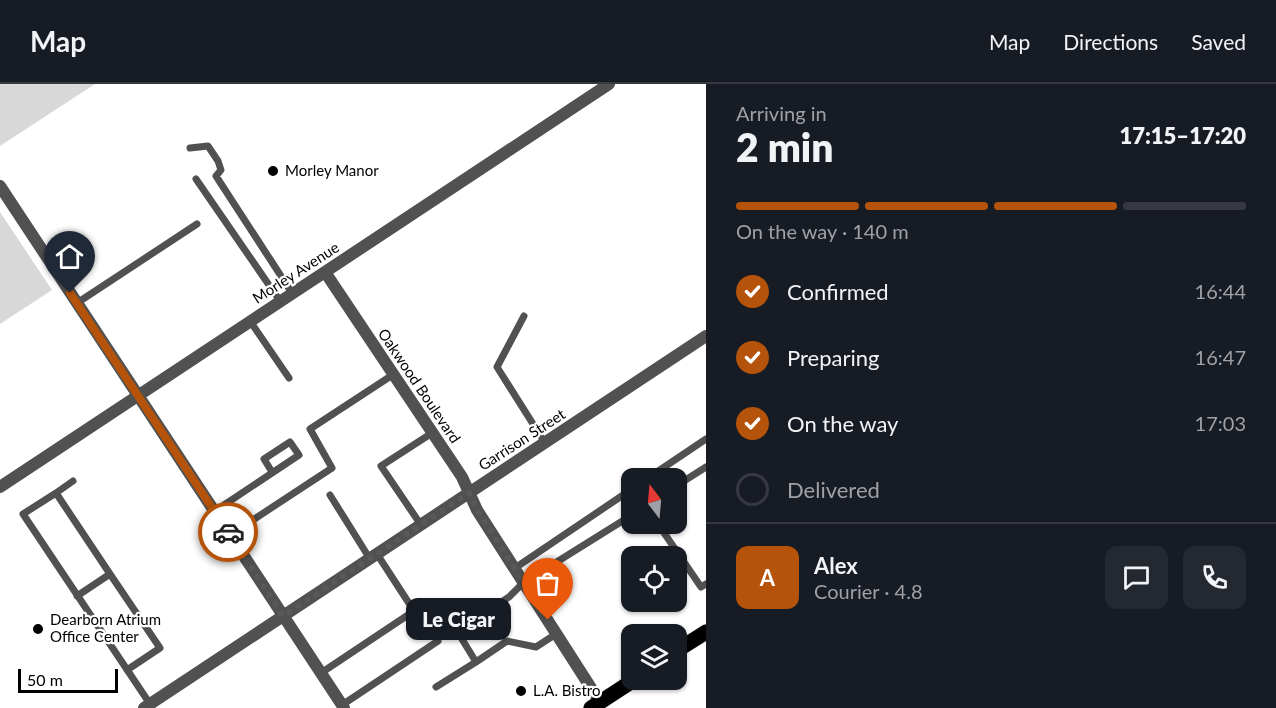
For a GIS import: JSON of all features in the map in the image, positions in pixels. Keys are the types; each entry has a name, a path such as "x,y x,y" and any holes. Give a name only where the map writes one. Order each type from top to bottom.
{"main road":[{"path":"687,644 706,632"},
{"path":"595,705 621,688"}],"street":[{"name":"Morley Avenue","path":"0,487 609,84"},
{"path":"0,186 343,706"},
{"name":"Oakwood Boulevard","path":"325,272 462,477 477,510 556,634 595,705"},
{"name":"Garrison Street","path":"147,706 706,336"}],"lane":[{"path":"190,148 208,146 221,170 216,176 292,294"},
{"path":"196,179 280,301"},
{"path":"77,303 198,224"},
{"path":"524,316 497,367 545,443"},
{"path":"250,321 289,378"},
{"path":"207,547 332,468 310,429 394,375"},
{"path":"421,525 381,466 432,433"},
{"path":"663,468 706,439"},
{"path":"214,511 299,455 290,442 264,459 272,472"},
{"path":"687,479 706,467"},
{"path":"74,481 24,514 127,670 147,706"},
{"path":"56,493 160,648 127,670"},
{"path":"330,495 414,611"},
{"path":"515,568 621,496"},
{"path":"476,662 457,631 509,597 523,583 621,522"},
{"path":"665,534 701,587 706,584"},
{"path":"77,596 110,574"},
{"path":"321,673 417,609 438,641 343,706"},
{"path":"436,687 507,641 536,647 556,634"}],"shaded area":[{"path":"0,84 95,84 0,146"},
{"path":"0,212 52,290 0,324"}],"way so far":[{"path":"228,532 283,616 469,493 477,510 548,620"}],"place":[{"name":"Morley Manor","path":"273,171"},
{"name":"Le Cigar","path":"548,620"},
{"name":"Dearborn Atrium Office Center","path":"38,629"},
{"name":"L.A. Bistro","path":"521,691"}],"route":[{"path":"70,293 228,532"}]}
